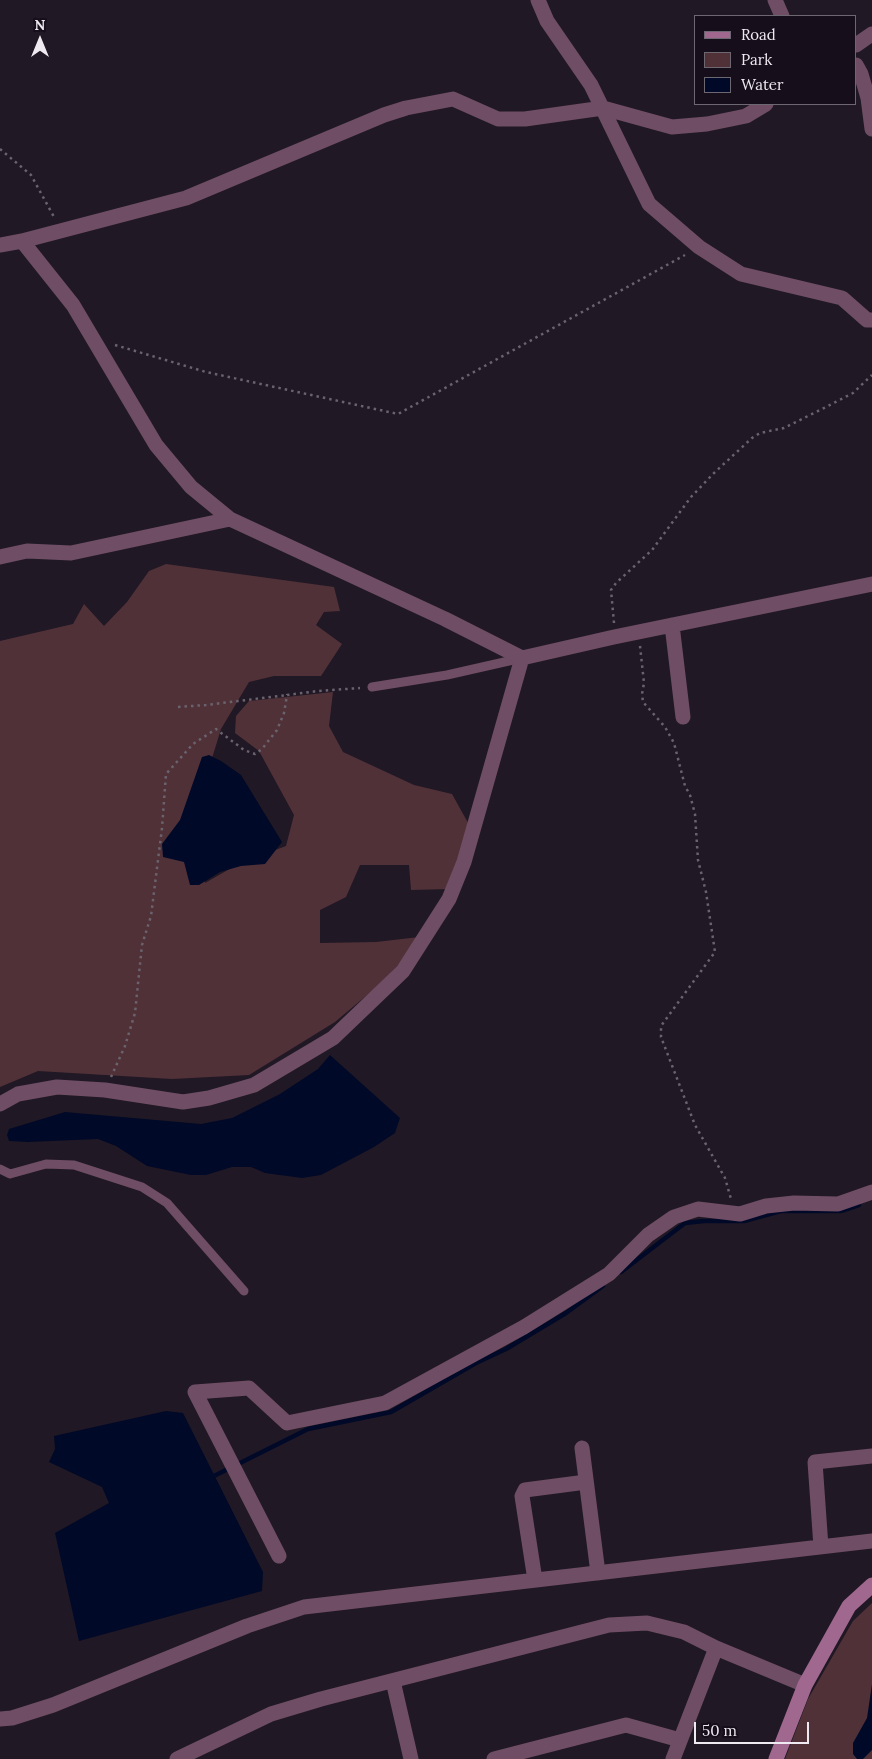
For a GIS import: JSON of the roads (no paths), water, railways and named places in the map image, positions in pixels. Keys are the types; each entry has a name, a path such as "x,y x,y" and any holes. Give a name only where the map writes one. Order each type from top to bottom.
{"street":[{"path":"538,0 547,21 591,85 649,204 699,247 741,274 842,298 867,320 872,320"},
{"path":"775,0 782,15"},
{"path":"857,44 872,34"},
{"path":"857,67 868,98 872,128"},
{"path":"0,245 62,231 186,198 384,115 406,108 453,99 498,119 525,119 603,108 672,127 708,124 746,116 764,105"},
{"path":"22,241 73,305 156,445 192,487 230,519 428,611 522,658 614,637 872,584"},
{"path":"0,557 28,551 71,553 230,519"},
{"path":"672,625 683,718"},
{"path":"0,1104 18,1094 57,1087 105,1090 183,1102 209,1098 254,1085 332,1038 403,971 449,899 464,862 522,658"},
{"path":"279,1556 195,1392 249,1388 287,1423 385,1403 524,1327 609,1274 648,1235 674,1217 698,1209 740,1214 766,1206 794,1203 838,1204 872,1192"},
{"path":"582,1448 598,1573"},
{"path":"821,1547 815,1462 872,1456"},
{"path":"535,1580 522,1496 525,1490 586,1482"},
{"path":"0,1720 53,1705 247,1626 304,1607 872,1541"},
{"path":"776,1759 805,1685 849,1606 872,1585"},
{"path":"177,1759 271,1714 321,1699 609,1625 647,1623 684,1632 716,1648 805,1685"},
{"path":"673,1759 716,1648"},
{"path":"393,1681 411,1759"},
{"path":"494,1759 626,1725 680,1740"}],"lane":[{"path":"372,687 447,675 522,658"},
{"path":"0,1169 10,1174 46,1164 74,1165 142,1187 167,1203 244,1291"}],"water":[{"path":"209,755 241,775 282,842 265,864 241,866 220,872 199,885 190,885 184,862 163,857 162,844 180,820 202,757"},
{"path":"330,1055 400,1118 395,1133 374,1147 321,1175 302,1178 265,1173 251,1167 232,1167 206,1175 191,1175 147,1166 116,1146 98,1139 28,1142 9,1141 7,1135 9,1129 65,1112 201,1124 232,1118 280,1094 318,1069"},
{"path":"166,1411 183,1413 263,1572 262,1591 79,1641 55,1533 109,1503 102,1487 49,1462 55,1449 54,1436"},
{"path":"872,1684 872,1750 863,1759 857,1759 853,1754 853,1743 867,1718"}],"waterway":[{"path":"621,1272 685,1223 744,1221 781,1211 841,1211 859,1205"},
{"path":"214,1476 308,1429 391,1412 476,1363 506,1349 566,1313 603,1286"}]}
